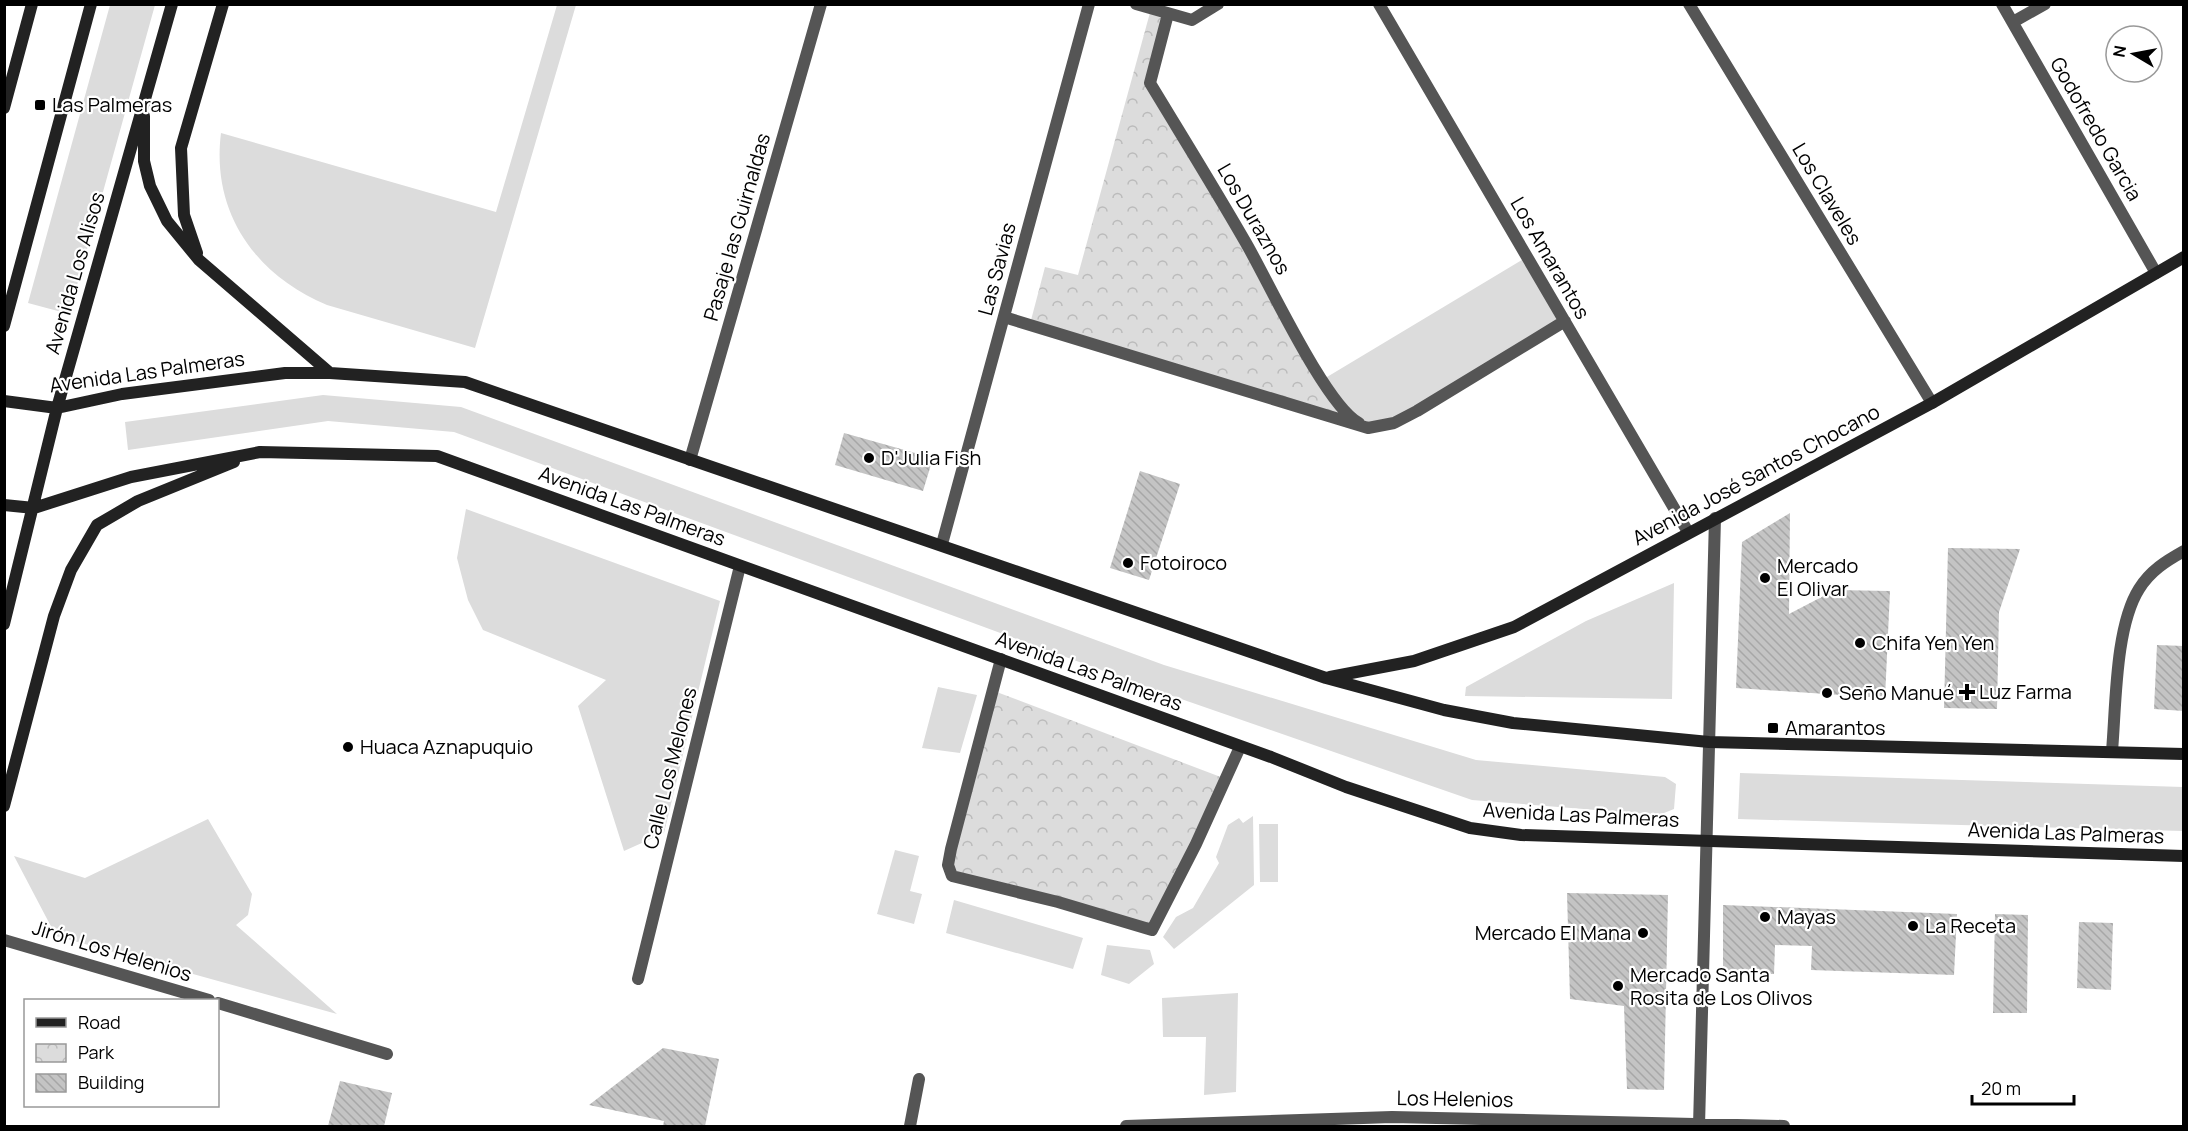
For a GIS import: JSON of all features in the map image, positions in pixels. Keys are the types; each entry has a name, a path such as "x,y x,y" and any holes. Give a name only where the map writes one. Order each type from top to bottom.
{"main road":[{"path":"4,108 32,4"},
{"path":"4,326 91,4"},
{"name":"Avenida Los Alisos","path":"4,624 57,408 171,4"},
{"path":"200,260 184,216 181,148 223,4"},
{"path":"145,99 144,161 150,186 166,221 200,260 330,373"},
{"name":"Avenida José Santos Chocano","path":"1326,678 1414,661 1514,627 1932,403 2184,257"},
{"name":"Avenida Las Palmeras","path":"4,401 57,408 122,394 285,373 330,373 465,382 942,544 1326,678 1444,710 1513,723 1709,742 2184,754"},
{"path":"4,806 54,616 71,570 97,525 138,501 260,452"},
{"name":"Avenida Las Palmeras","path":"4,505 34,508 131,477 260,452 437,456 1470,828 1521,835 2184,856"}],"street":[{"name":"Pasaje las Guirnaldas","path":"690,460 821,4"},
{"name":"Las Savias","path":"942,544 1089,4"},
{"path":"1136,4 1192,20 1218,4"},
{"name":"Los Amarantos","path":"1379,4 1688,532"},
{"name":"Los Claveles","path":"1689,4 1932,403"},
{"name":"Godofredo Garcia","path":"2002,4 2156,273"},
{"path":"2013,22 2045,4"},
{"name":"Los Duraznos","path":"1168,14 1150,82 1247,244 1327,389 1343,412 1368,428"},
{"path":"1004,317 1338,421 1368,428 1394,423 1417,411 1565,321"},
{"path":"1699,1125 1715,518"},
{"path":"2112,751 2122,647 2132,604 2138,590 2154,570 2184,551"},
{"name":"Calle Los Melones","path":"638,979 740,566"},
{"path":"1001,660 951,849 948,872 952,876 1058,902 1152,930 1196,844 1240,747"},
{"name":"Jirón Los Helenios","path":"4,940 205,999"},
{"path":"219,1003 387,1054"},
{"path":"910,1126 919,1079"},
{"name":"Los Helenios","path":"1126,1126 1391,1122 1784,1126"}],"green space":[{"path":"110,5 155,5 69,314 28,303"},
{"path":"557,5 576,5 475,348 327,305 301,292 279,277 259,258 243,237 231,214 223,189 220,162 221,133 496,212"},
{"path":"1151,9 1168,14 1151,83 1327,389 1354,421 1030,324 1045,267 1078,275"},
{"path":"1527,257 1565,321 1417,411 1368,428 1322,380"},
{"path":"323,395 461,407 1164,665 1476,760 1665,777 1676,784 1674,809 1659,815 1472,800 1161,692 454,432 328,421 128,450 125,422"},
{"path":"466,509 720,601 664,833 624,851 578,706 606,680 483,630 468,600 457,558"},
{"path":"1674,583 1672,699 1465,696 1466,687 1586,621"},
{"path":"938,687 977,695 960,753 922,748"},
{"path":"994,691 1226,779 1152,930 952,876 948,865"},
{"path":"1740,773 2183,787 2183,831 1738,819"},
{"path":"1253,816 1254,885 1174,949 1163,937 1176,917 1193,908 1219,863 1216,857 1228,825 1239,818 1243,823"},
{"path":"208,819 252,894 248,915 236,925 337,1014 56,936 14,856 85,878"},
{"path":"1259,824 1278,824 1278,882 1260,882"},
{"path":"895,850 919,856 910,891 922,894 914,924 877,914"},
{"path":"954,900 1083,938 1073,969 946,933"},
{"path":"1107,945 1150,950 1154,964 1129,984 1101,975"},
{"path":"1238,993 1236,1092 1204,1095 1206,1037 1163,1037 1162,998"}],"building":[{"name":"D'Julia Fish","path":"844,433 933,458 923,491 835,465"},
{"path":"1140,471 1180,484 1149,580 1110,568"},
{"path":"1790,513 1789,614 1835,590 1890,591 1885,698 1736,688 1742,542"},
{"path":"1948,548 2020,549 1999,612 1997,709 1944,708"},
{"path":"2157,645 2184,646 2184,711 2154,709"},
{"name":"Mercado Santa Rosita de Los Olivos","path":"1567,893 1668,895 1664,1090 1627,1089 1624,1006 1570,999"},
{"path":"1723,905 1957,914 1954,975 1811,970 1812,946 1775,945 1774,974 1723,974"},
{"path":"1995,914 2028,915 2027,1013 1993,1013"},
{"path":"2079,922 2113,923 2111,990 2077,988"},
{"path":"663,1048 719,1059 705,1126 663,1126 664,1121 589,1105"},
{"path":"340,1081 392,1093 384,1126 328,1126"}],"place":[{"name":"Las Palmeras","path":"40,105"},
{"name":"D'Julia Fish","path":"869,458"},
{"name":"Fotoiroco","path":"1128,563"},
{"name":"Mercado El Olivar","path":"1765,578"},
{"name":"Chifa Yen Yen","path":"1860,643"},
{"name":"Luz Farma","path":"1967,692"},
{"name":"Seño Manué","path":"1827,693"},
{"name":"Amarantos","path":"1773,728"},
{"name":"Huaca Aznapuquio","path":"348,747"},
{"name":"Mayas","path":"1765,917"},
{"name":"La Receta","path":"1913,926"},
{"name":"Mercado El Mana","path":"1643,933"},
{"name":"Mercado Santa Rosita de Los Olivos","path":"1618,986"}]}
